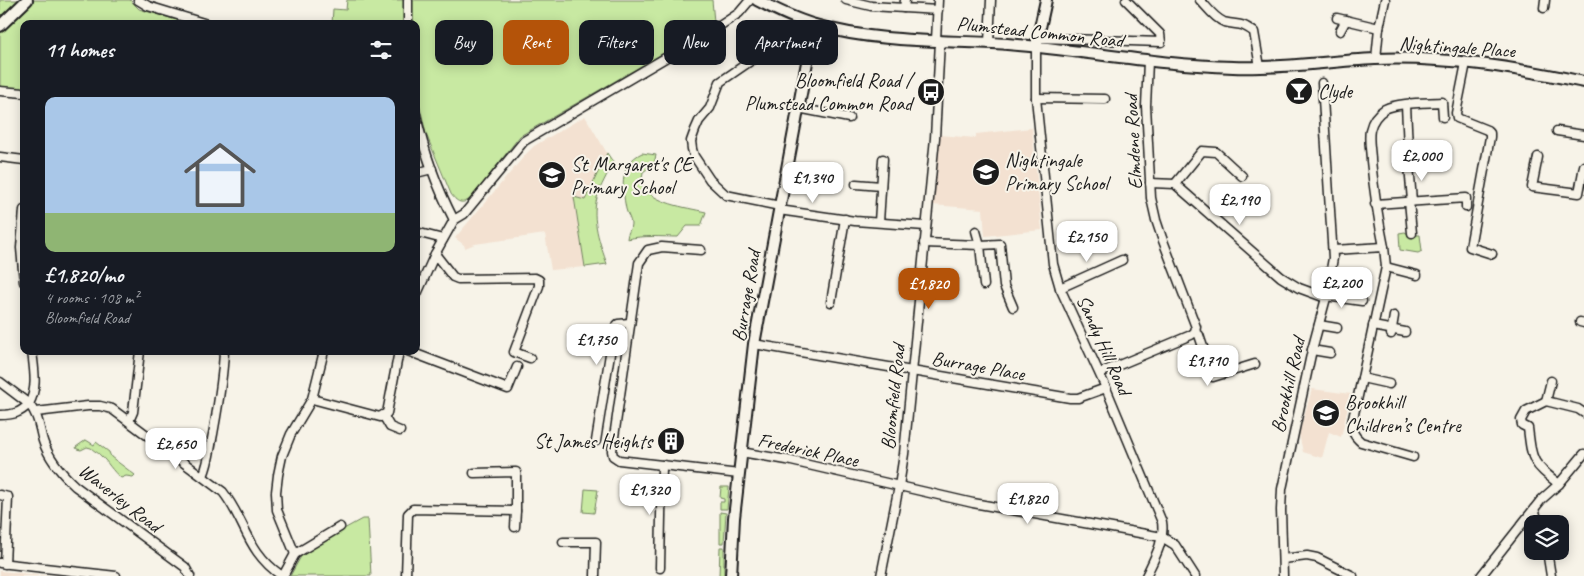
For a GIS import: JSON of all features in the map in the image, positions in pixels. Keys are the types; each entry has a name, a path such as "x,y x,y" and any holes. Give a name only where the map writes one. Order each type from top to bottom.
{"street":[{"path":"0,26 27,0"},
{"path":"138,0 148,6 194,20"},
{"path":"408,0 408,20"},
{"path":"420,287 435,254 454,220 464,214 524,141 739,14 750,0"},
{"name":"Plumstead Common Road","path":"757,0 774,4 792,17 801,20"},
{"path":"846,0 871,6 905,4 938,10"},
{"name":"Bloomfield Road","path":"881,576 899,486 912,371 935,138 938,0"},
{"path":"989,43 991,0"},
{"path":"1046,0 1037,42 1052,39 1161,42 1160,34 1126,0"},
{"path":"1200,0 1218,18 1226,22 1245,25 1254,32 1260,67"},
{"path":"1376,59 1379,28 1386,0"},
{"name":"Nightingale Place","path":"1337,18 1379,28"},
{"path":"1340,31 1346,20"},
{"name":"Plumstead Common Road","path":"838,30 861,35 938,40 989,43 1037,42 1148,61 1204,66 1260,67 1327,63"},
{"name":"Sandy Hill Road","path":"1037,42 1036,98 1053,264 1060,288 1100,373 1162,522 1162,537"},
{"name":"Nightingale Place","path":"1327,63 1376,59 1466,63 1520,69 1584,82"},
{"name":"Elmdene Road","path":"1148,61 1146,106 1150,183 1156,220 1213,376 1255,364"},
{"path":"1466,63 1456,113 1458,118 1490,133 1470,247 1492,254"},
{"path":"745,65 720,82 710,108 699,121 695,130 692,141 694,156 710,180 726,194 779,208 844,219 926,226"},
{"name":"Burrage Road","path":"732,576 734,518 754,344 806,65"},
{"name":"Brookhill Road","path":"1283,576 1282,489 1312,350 1326,297 1333,250 1322,83"},
{"path":"0,91 20,93"},
{"path":"1036,98 1105,99"},
{"path":"1413,457 1362,442 1355,437 1352,430 1386,267 1375,204 1369,136 1370,129 1377,115 1391,106 1442,102 1443,117"},
{"path":"1406,105 1408,148"},
{"path":"798,108 849,118"},
{"path":"1557,131 1584,135"},
{"path":"420,132 432,169 454,220"},
{"path":"1175,184 1202,151 1216,152 1242,176"},
{"path":"1538,157 1532,190 1582,194 1584,166"},
{"path":"0,158 20,160"},
{"path":"878,222 883,159"},
{"path":"1409,165 1412,233"},
{"path":"420,172 432,169"},
{"path":"1150,183 1175,184 1281,277 1299,288 1326,297 1362,301"},
{"path":"856,184 881,186"},
{"path":"1465,189 1466,207"},
{"path":"1375,204 1466,198"},
{"path":"831,302 844,219"},
{"path":"976,232 980,245 984,285"},
{"path":"420,233 443,239"},
{"path":"924,243 1000,244 1004,286 1013,307"},
{"path":"701,250 662,247 648,250 639,263 612,451 613,456 619,460 739,474"},
{"path":"1333,250 1384,248"},
{"path":"435,254 453,277 458,279 535,278 539,280 539,286 514,352 530,358"},
{"path":"1060,288 1122,260"},
{"path":"1386,267 1417,275"},
{"path":"1392,332 1394,316"},
{"path":"596,441 614,329 618,324 630,323"},
{"path":"1319,325 1337,328"},
{"path":"1373,326 1392,332 1405,332"},
{"path":"1100,373 1196,332"},
{"name":"Burrage Place","path":"754,344 1074,398 1106,388"},
{"path":"1312,350 1330,353"},
{"path":"0,415 20,412 30,404 34,394 35,382 32,355"},
{"path":"129,421 134,412 140,355"},
{"path":"203,476 207,467 218,407 224,355"},
{"path":"295,554 278,510 276,492 282,456 290,434 312,399 323,355"},
{"path":"312,399 380,418 387,413 398,355"},
{"path":"419,355 508,389 517,367"},
{"path":"1362,378 1389,384"},
{"path":"1546,402 1551,381"},
{"name":"Waverley Road","path":"0,382 30,404 36,412 47,451 68,480 185,567 190,576"},
{"path":"1559,484 1536,465 1531,455 1528,428 1522,425 1521,420 1526,411 1546,402 1584,412"},
{"path":"36,412 100,406 112,409 223,492 229,500 252,547 270,568 282,576 295,554 340,527"},
{"path":"383,415 390,428 400,431"},
{"name":"Frederick Place","path":"741,452 786,460 1002,509 1162,537"},
{"path":"1481,576 1541,500 1559,484 1584,454"},
{"path":"660,568 662,465"},
{"path":"474,473 516,472 516,527"},
{"path":"0,495 8,497 2,564 116,576"},
{"path":"406,576 408,514 413,509 516,511"},
{"path":"1534,509 1536,515"},
{"path":"1146,576 1162,537 1175,545 1195,576"},
{"path":"563,542 596,542 596,576"},
{"path":"1283,559 1307,556 1317,558 1353,576"},
{"path":"1548,560 1550,576"}],"shaded area":[{"name":"St Margaret's CE Primary School","path":"585,116 607,153 585,201 574,197 585,267 551,270 545,234 475,244 465,248 455,238 526,154 534,146"},
{"name":"Nightingale Primary School","path":"1032,128 1042,230 985,236 983,209 932,205 939,135 976,138 976,134"},
{"name":"Brookhill Children’s Centre","path":"1312,389 1351,394 1341,437 1329,432 1322,458 1303,452 1299,434"},
{"path":"0,571 48,576 0,576"}],"green space":[{"path":"0,0 130,0 139,9 177,20 20,20 20,90 0,87"},
{"path":"347,0 712,0 714,20 664,20 664,53 654,59 654,20 579,20 579,65 643,65 520,136 473,196 467,201 461,202 456,200 451,194 426,134 420,107 420,20 332,20 333,9 346,10"},
{"path":"607,153 613,162 598,194 595,214 597,231 607,264 585,267 574,197 585,200"},
{"path":"642,153 656,155 654,164 643,172 641,185 654,197 662,201 706,212 701,226 687,226 678,237 627,239 631,224 625,201 624,177 629,163"},
{"path":"1405,232 1410,235 1420,235 1422,251 1418,253 1400,250 1399,233"},
{"path":"86,440 94,445 96,442 109,452 111,457 135,475 133,477 126,476 121,478 91,448 77,449 76,447"},
{"path":"721,487 729,487 727,509 720,509 720,502 724,502 724,499 720,498"},
{"path":"585,489 598,490 594,513 583,512"},
{"path":"720,512 726,513 724,543 720,543"},
{"path":"362,519 368,519 371,576 290,576 304,551"},
{"path":"720,547 724,547 724,576 719,576"}],"place":[{"name":"Clyde","path":"1299,91"},
{"name":"Bloomfield Road / Plumstead Common Road","path":"931,92"},
{"name":"Nightingale Primary School","path":"986,172"},
{"name":"St Margaret's CE Primary School","path":"552,175"},
{"name":"Brookhill Children’s Centre","path":"1326,413"},
{"name":"St James Heights","path":"671,441"}]}
